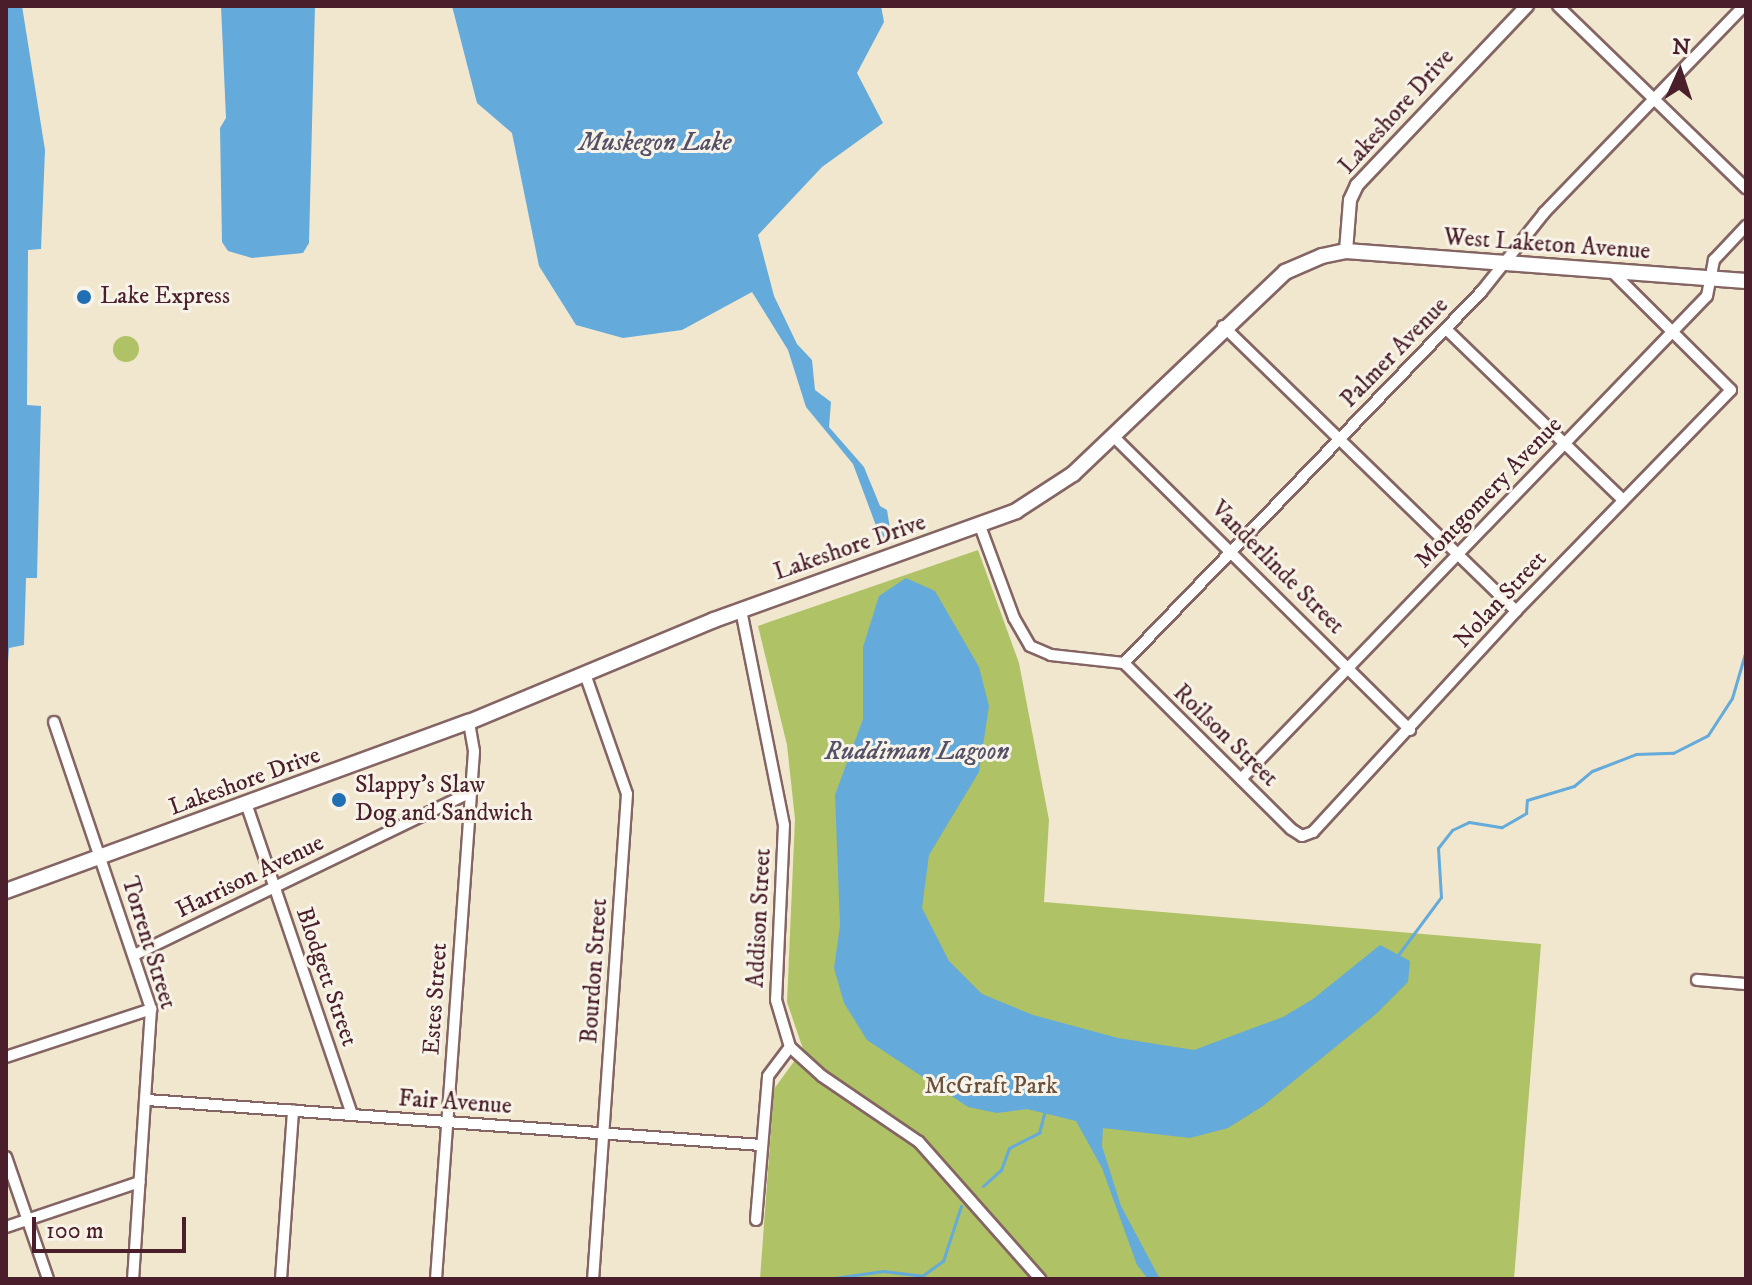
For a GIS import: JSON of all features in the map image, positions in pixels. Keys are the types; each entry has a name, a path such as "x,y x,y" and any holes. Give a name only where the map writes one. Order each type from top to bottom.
{"main road":[{"name":"West Laketon Avenue","path":"1346,251 1746,281"},
{"name":"Lakeshore Drive","path":"6,891 247,806 469,722 741,610 980,526 1046,494 1113,436 1223,326 1285,272 1346,251"}],"street":[{"name":"Lakeshore Drive","path":"1346,251 1350,200 1357,185 1527,6"},
{"path":"1558,6 1746,188"},
{"name":"Palmer Avenue","path":"1124,663 1446,329 1544,213 1744,6"},
{"name":"Montgomery Avenue","path":"1241,779 1707,296 1714,260 1746,226"},
{"path":"1611,271 1672,333"},
{"path":"1223,326 1516,611"},
{"path":"1446,329 1623,500"},
{"name":"Nolan Street","path":"1302,836 1313,832 1410,730 1516,611 1731,390 1672,333"},
{"name":"Vanderlinde Street","path":"1113,436 1410,730"},
{"path":"980,526 1023,639 1044,653 1124,663"},
{"name":"Addison Street","path":"741,610 784,825 776,1000 790,1047"},
{"name":"Roilson Street","path":"1124,663 1302,836"},
{"name":"Bourdon Street","path":"585,674 627,794 593,1279"},
{"name":"Torrent Street","path":"54,722 151,1009 133,1279"},
{"name":"Estes Street","path":"436,1279 474,745 469,722"},
{"name":"Harrison Avenue","path":"134,955 471,792"},
{"name":"Blodgett Street","path":"247,806 352,1115"},
{"path":"1697,980 1746,984"},
{"path":"6,1057 151,1009"},
{"path":"756,1220 769,1070 790,1047 822,1076 919,1142 1040,1279"},
{"name":"Fair Avenue","path":"147,1100 761,1145"},
{"path":"281,1279 293,1110"},
{"path":"6,1157 48,1279"},
{"path":"6,1227 140,1182"}],"green space":[{"path":"126,336 135,340 139,349 135,358 126,362 117,358 113,349 117,340"},
{"name":"McGraft Park","path":"978,550 1019,663 1049,820 1044,902 1541,944 1514,1279 760,1279 774,1089 803,1049 787,1002 795,819 787,745 758,626"}],"water":[{"path":"6,6 22,6 45,150 41,249 28,250 27,405 41,406 37,578 26,578 24,645 9,648 7,677"},
{"path":"221,6 315,6 309,243 303,253 252,258 228,251 222,242 220,128 226,118"},
{"name":"Muskegon Lake","path":"452,6 881,6 884,22 857,73 883,123 822,167 758,235 774,296 797,344 812,360 815,390 831,402 829,427 864,467 880,506 887,510 891,535 881,539 853,464 806,407 788,350 752,292 682,330 623,338 576,325 539,266 512,133 477,103"},
{"name":"Ruddiman Lagoon","path":"906,578 935,591 979,667 989,706 979,772 929,855 922,908 949,961 982,994 1033,1015 1118,1038 1194,1050 1283,1017 1313,999 1380,945 1410,961 1408,982 1376,1014 1263,1106 1228,1128 1190,1138 1103,1128 1102,1146 1121,1206 1160,1279 1148,1279 1137,1265 1102,1168 1076,1121 1027,1109 997,1113 968,1107 867,1040 844,1003 834,968 840,926 835,795 863,719 863,647 879,596"}],"waterway":[{"path":"1398,955 1441,897 1438,848 1452,830 1469,822 1502,827 1526,813 1527,800 1574,786 1592,771 1636,754 1673,753 1708,735 1732,698 1746,650"},
{"path":"983,1186 1001,1170 1009,1148 1039,1133 1045,1110"},
{"path":"827,1279 883,1271 922,1276 943,1261 961,1206"}],"place":[{"name":"Lake Express","path":"84,297"},
{"name":"Slappy’s Slaw Dog and Sandwich","path":"339,800"}]}
